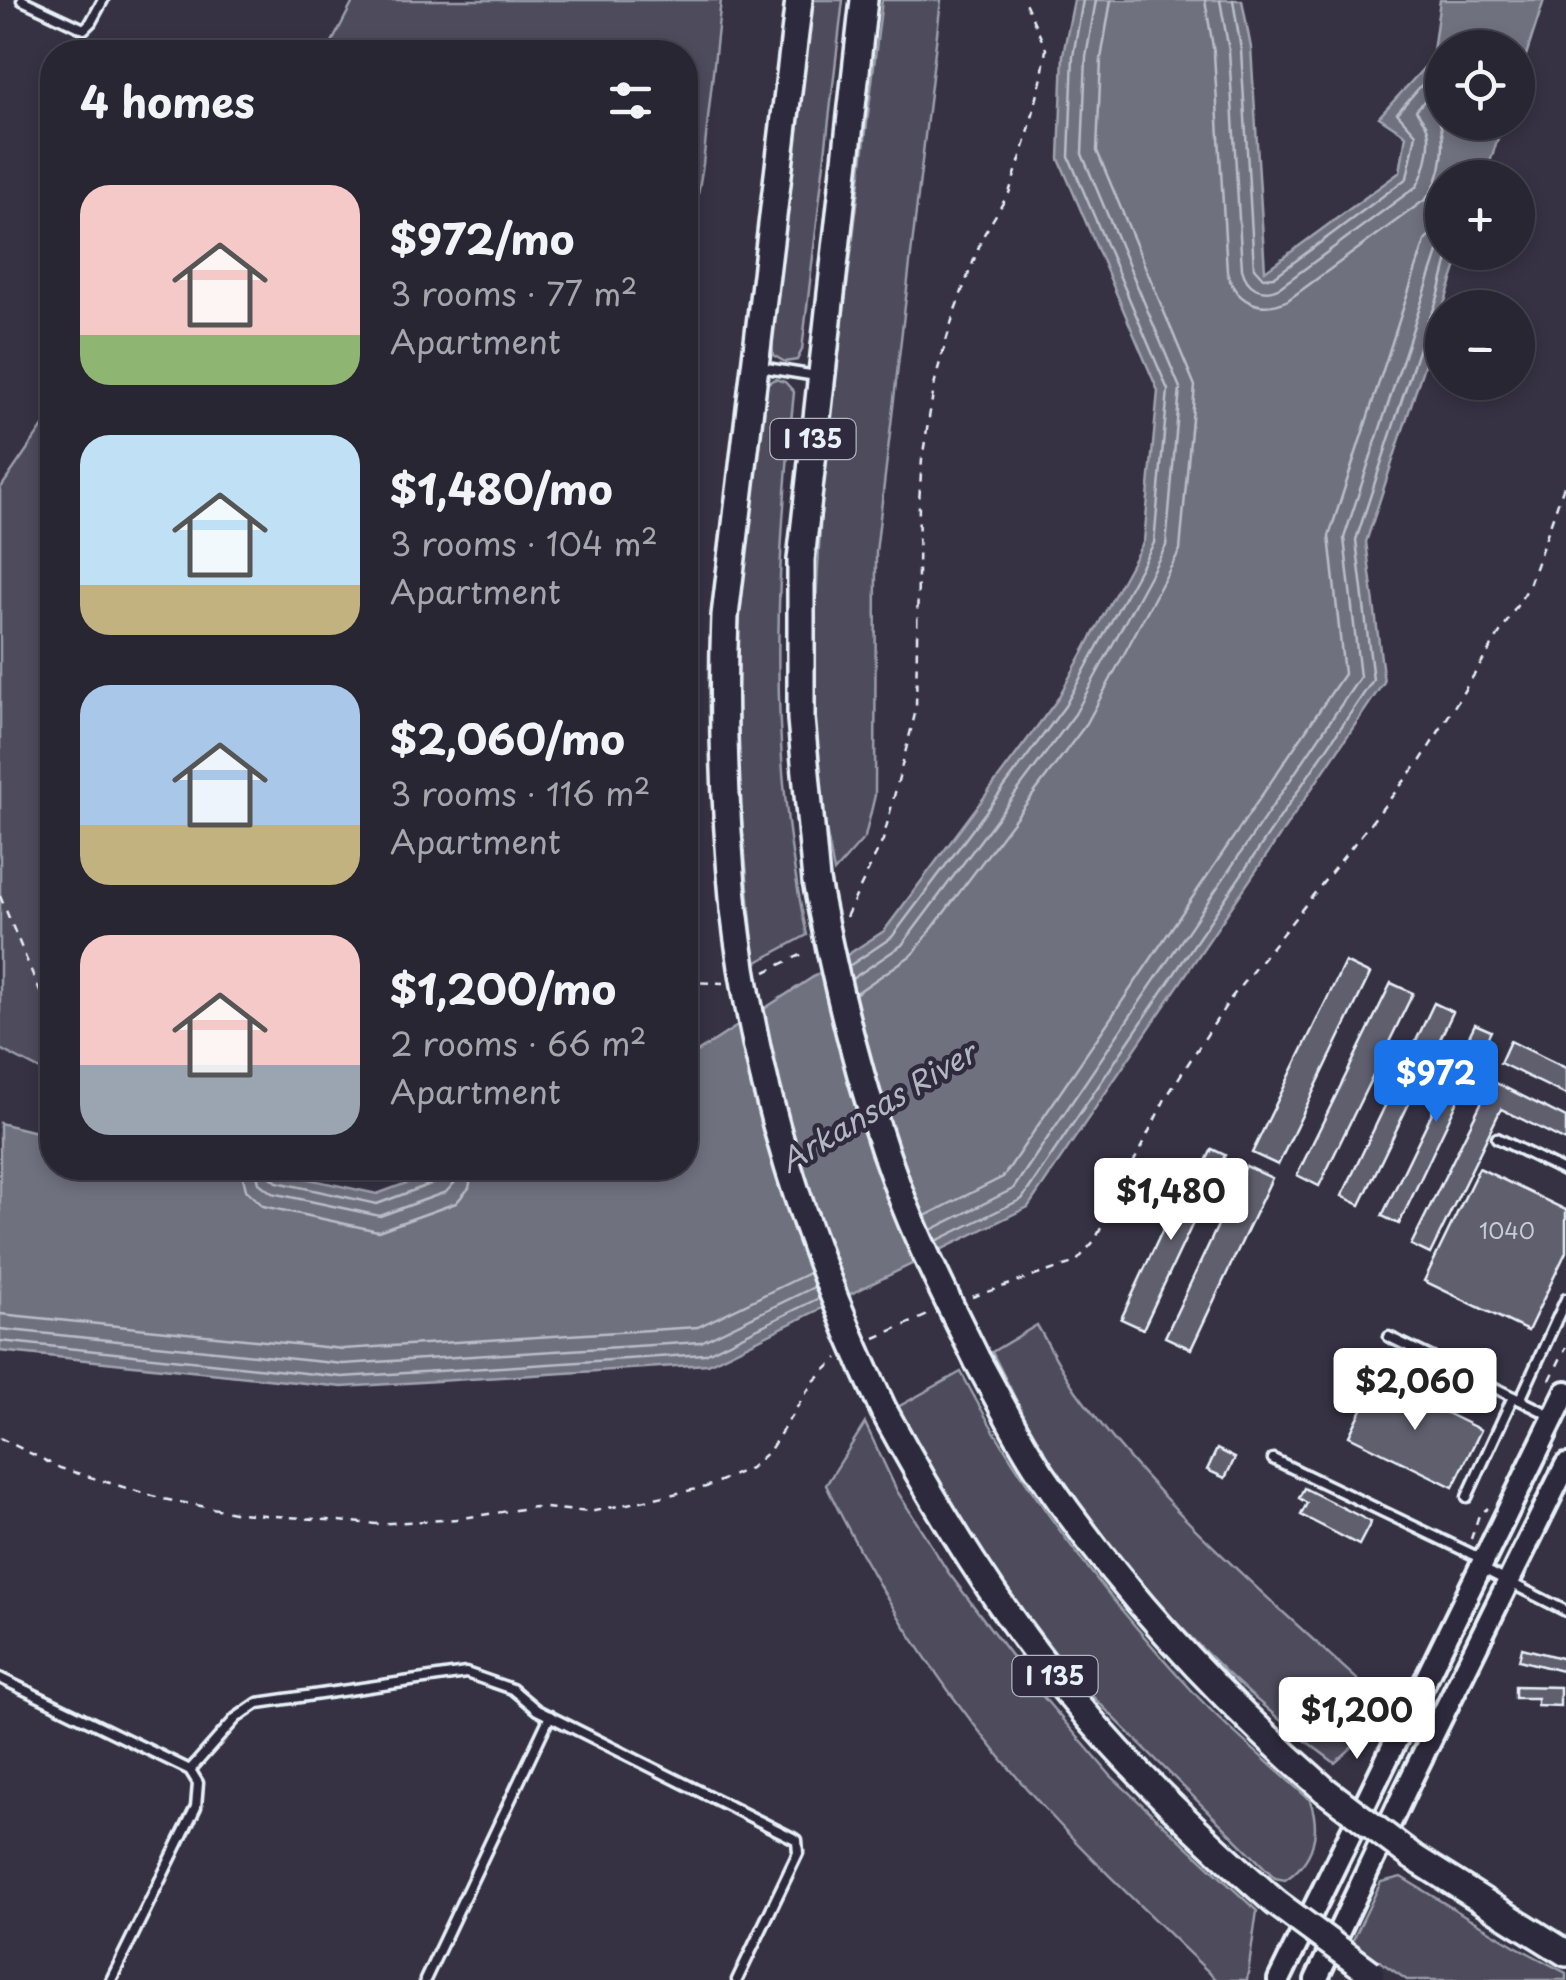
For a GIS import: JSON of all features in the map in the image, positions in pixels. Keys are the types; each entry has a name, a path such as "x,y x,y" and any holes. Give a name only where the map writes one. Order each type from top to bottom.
{"highway":[{"name":"I 135","path":"800,0 726,616 722,697 726,829 746,1005 780,1150 843,1324 937,1509 978,1573 1076,1702 1148,1782 1275,1902 1376,1977"},
{"name":"I 135","path":"864,0 801,560 801,719 816,880 840,1001 866,1095 898,1188 978,1360 1039,1470 1111,1569 1174,1645 1256,1729 1325,1790 1413,1857 1566,1953"}],"street":[{"path":"1279,1980 1566,1392"},
{"path":"1316,1980 1566,1465"}],"lane":[{"path":"22,0 84,28 103,0"},
{"path":"754,366 820,377"},
{"path":"1497,1138 1566,1172"},
{"path":"1467,1496 1566,1299"},
{"path":"1389,1337 1554,1417"},
{"path":"1272,1458 1483,1563 1566,1611"},
{"path":"190,1770 236,1718 258,1703 466,1674 512,1689 550,1716 797,1840 798,1853 737,1980"},
{"path":"0,1678 190,1770 198,1783 196,1807 111,1980"},
{"path":"424,1980 550,1716"}],"path":[{"path":"842,925 884,840 916,710 920,488 936,376 983,236 1009,194 1042,78 1046,49 1024,0"},
{"path":"0,896 40,992"},
{"path":"753,978 812,948"},
{"path":"698,982 727,982"}],"shaded area":[{"path":"354,0 721,0 698,195 698,40 333,40"},
{"path":"812,0 843,0 802,350 797,360 785,362 773,355 772,338"},
{"path":"882,0 941,0 876,552 875,795 865,837 834,872 820,797 815,713 814,643 822,491"},
{"path":"775,379 785,382 794,392 782,528 778,664 785,800 807,935 755,963 734,737 734,643 763,394"},
{"path":"40,431 40,1070 0,1049 0,489"},
{"path":"1037,1325 1076,1391 1144,1475 1220,1554 1381,1701 1370,1731 1335,1763 1209,1656 1134,1574 1067,1486 1037,1440 992,1352"},
{"path":"961,1372 1011,1459 1100,1583 1198,1697 1310,1800 1315,1834 1309,1855 1285,1880 1275,1878 1076,1680 1002,1583 958,1517 896,1408"},
{"path":"865,1423 897,1491 948,1572 1033,1685 1111,1776 1257,1911 1247,1980 1217,1980 1097,1863 998,1755 942,1682 892,1606 826,1485"},
{"path":"1401,1877 1566,1973 1566,1980 1407,1980 1352,1942 1381,1882"}],"water":[{"name":"Arkansas River","path":"1074,0 1242,0 1251,48 1265,271 1400,172 1406,135 1379,117 1425,67 1425,140 1497,140 1491,160 1425,160 1425,270 1455,270 1449,290 1425,290 1425,363 1366,542 1384,682 1028,1207 708,1364 342,1387 0,1351 0,1123 40,1133 40,1180 313,1180 377,1194 415,1180 698,1180 698,1052 884,931 1057,700 1144,541 1158,391 1059,159 1063,55"},
{"path":"1440,0 1544,0 1534,30 1436,30"}],"building":[{"path":"1345,962 1370,974 1278,1165 1252,1153"},
{"path":"1391,983 1413,993 1319,1186 1297,1175"},
{"path":"1434,1003 1453,1012 1360,1205 1342,1196"},
{"path":"1475,1024 1491,1031 1399,1224 1382,1216"},
{"path":"1510,1041 1566,1068 1566,1095 1500,1063"},
{"path":"1492,1081 1566,1118 1566,1141 1501,1109 1430,1254 1411,1245"},
{"path":"1212,1149 1225,1155 1143,1329 1121,1319 1185,1182 1194,1186"},
{"path":"1246,1166 1272,1178 1191,1349 1165,1337"},
{"path":"1479,1168 1566,1210 1566,1252 1528,1331 1424,1281"},
{"path":"1377,1379 1481,1430 1453,1487 1349,1436"},
{"path":"1217,1449 1235,1458 1225,1478 1207,1470"},
{"path":"1304,1488 1371,1522 1359,1545 1301,1515 1307,1503 1299,1498"},
{"path":"1522,1648 1565,1659 1562,1671 1519,1660"},
{"path":"1515,1686 1560,1687 1560,1706 1537,1705 1537,1698 1515,1698"}]}
